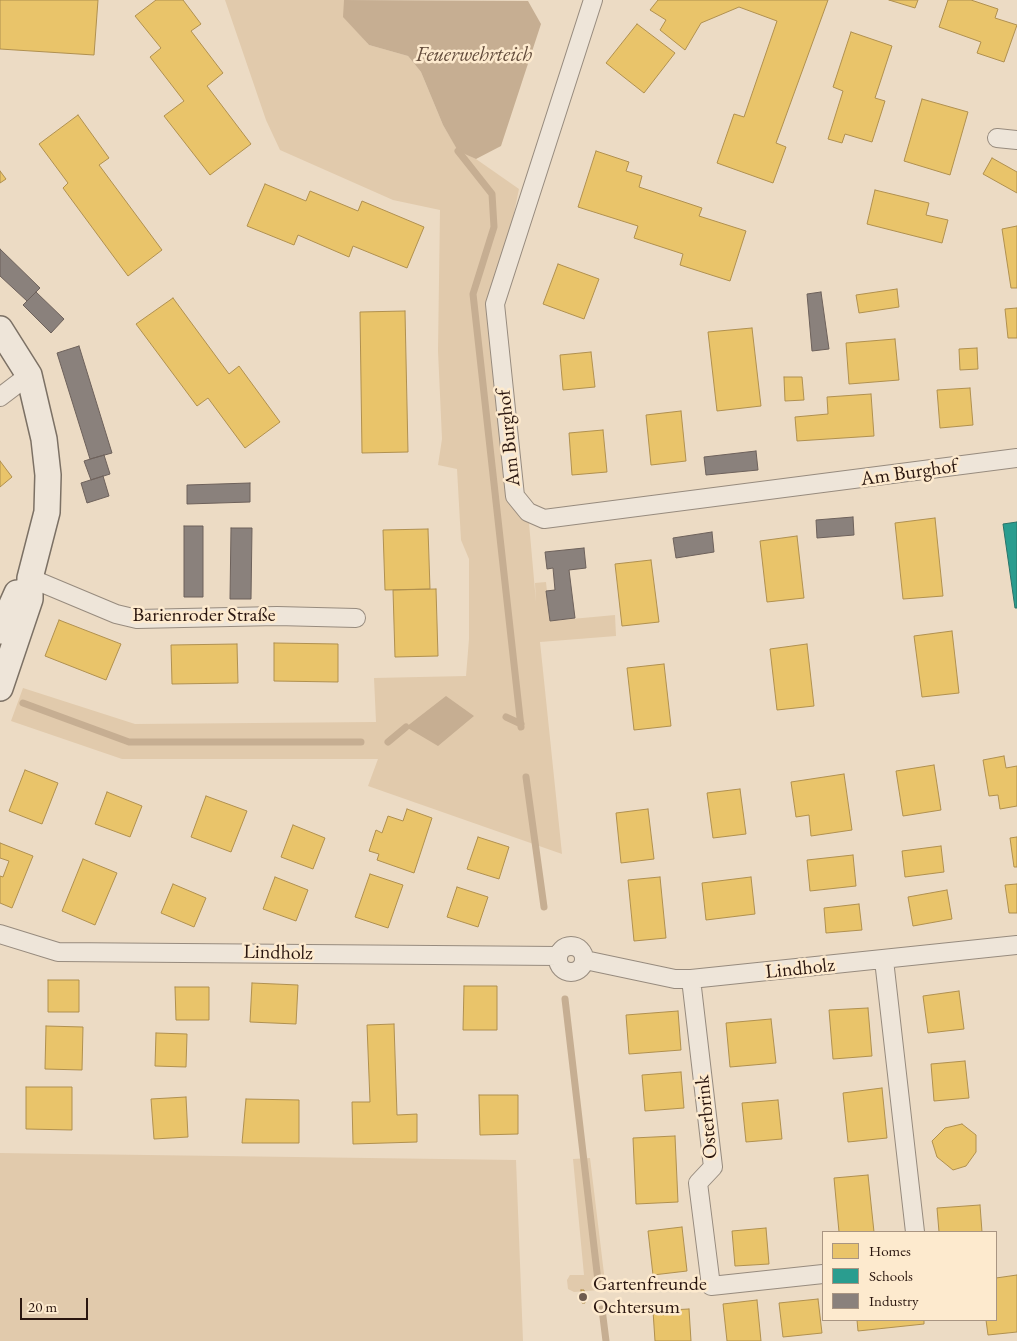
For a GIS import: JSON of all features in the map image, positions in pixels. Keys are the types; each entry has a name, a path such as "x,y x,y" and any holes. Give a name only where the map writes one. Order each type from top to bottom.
{"main road":[{"path":"0,328 29,375 42,431 48,475 47,512 30,578 30,599 0,688"},
{"path":"0,631 16,595 30,578"}],"street":[{"name":"Am Burghof","path":"593,0 495,304 515,496 528,512 544,519 1017,458"},
{"path":"997,138 1017,140"},
{"path":"0,397 29,375"},
{"name":"Barienroder Straße","path":"30,578 116,614 137,619 277,616 356,618"},
{"name":"Lindholz","path":"0,934 58,952 558,956 560,966 568,972 581,968 585,960 675,979 884,960 1017,945"},
{"path":"884,960 915,1231"},
{"name":"Osterbrink","path":"691,979 713,1167 698,1183 711,1286 822,1274"}],"shaded area":[{"path":"225,0 344,0 344,17 369,45 408,56 421,72 443,125 458,150 476,159 519,189 495,304 511,462 528,512 536,602 535,583 546,582 550,621 615,615 616,636 540,642 562,854 368,786 378,759 122,759 11,721 23,688 135,724 376,722 374,678 466,676 469,639 469,559 461,540 457,469 438,465 442,439 438,351 440,210 393,200 280,150 266,120"},
{"path":"0,1153 516,1160 523,1341 0,1341"},
{"path":"590,1158 605,1282 599,1290 574,1292 568,1289 567,1280 570,1275 584,1275 573,1159"}],"water":[{"name":"Feuerwehrteich","path":"344,0 528,1 541,24 501,146 476,159 458,151 443,125 421,72 408,56 369,45 343,17"},
{"path":"446,696 474,716 438,746 406,727"}],"building: Homes":[{"path":"0,0 98,0 94,55 0,49"},
{"path":"156,0 183,0 201,24 191,31 223,73 207,86 251,144 210,175 164,116 184,101 150,57 161,48 135,16"},
{"path":"658,0 828,0 776,143 786,147 773,183 717,163 734,114 744,117 777,21 739,7 701,23 685,50 660,30 666,20 650,10"},
{"path":"889,0 918,0 915,8"},
{"path":"948,0 971,0 998,9 995,18 1017,25 1004,62 977,53 981,42 939,27"},
{"path":"637,24 675,53 644,93 606,63"},
{"path":"851,32 892,46 875,98 885,101 872,142 845,134 842,143 828,139 843,91 833,87"},
{"path":"922,99 968,112 950,175 904,161"},
{"path":"78,115 109,158 99,165 162,250 128,276 63,188 68,183 39,144"},
{"path":"596,151 629,162 626,171 642,176 639,187 702,208 699,216 746,231 730,281 680,265 683,254 634,238 638,226 578,207"},
{"path":"992,158 1017,172 1017,193 983,174"},
{"path":"0,171 6,179 0,183"},
{"path":"265,184 306,201 310,191 358,211 362,201 424,227 407,268 353,246 349,257 298,235 294,245 247,226"},
{"path":"875,190 929,203 926,215 948,220 942,243 867,224"},
{"path":"1017,226 1017,288 1011,288 1002,229"},
{"path":"558,264 599,279 584,319 543,304"},
{"path":"897,289 899,307 859,313 856,295"},
{"path":"173,298 229,374 239,366 280,422 245,448 208,398 197,406 136,324"},
{"path":"1017,308 1017,338 1008,338 1005,309"},
{"path":"405,311 408,452 362,453 360,312"},
{"path":"752,328 761,406 717,411 708,332"},
{"path":"895,339 899,380 849,384 846,343"},
{"path":"977,348 978,369 960,370 959,349"},
{"path":"591,352 595,387 563,390 560,355"},
{"path":"784,377 802,377 804,400 785,401"},
{"path":"970,388 973,425 940,428 937,390"},
{"path":"871,394 874,436 797,441 795,417 828,414 827,397"},
{"path":"681,411 686,461 651,465 646,415"},
{"path":"603,430 607,472 572,475 569,433"},
{"path":"0,461 12,477 0,487"},
{"path":"935,518 943,596 903,599 895,523"},
{"path":"428,529 430,589 385,590 383,530"},
{"path":"797,536 804,598 767,602 760,541"},
{"path":"651,560 659,622 622,626 615,564"},
{"path":"436,589 438,656 395,657 393,590"},
{"path":"59,620 121,644 106,680 45,656"},
{"path":"952,631 959,693 922,697 914,636"},
{"path":"274,643 338,644 338,682 274,681"},
{"path":"237,644 238,683 172,684 171,645"},
{"path":"807,644 814,706 777,710 770,649"},
{"path":"664,664 671,726 634,730 627,668"},
{"path":"1004,756 1006,768 1017,766 1017,806 1000,809 998,795 989,796 983,760"},
{"path":"934,765 941,810 903,816 896,771"},
{"path":"25,770 58,783 42,824 9,811"},
{"path":"844,774 852,830 811,836 809,815 796,817 791,782"},
{"path":"740,789 746,834 713,838 707,793"},
{"path":"107,792 142,806 130,837 95,824"},
{"path":"206,796 247,811 231,852 191,837"},
{"path":"407,809 432,818 414,873 377,860 379,854 369,851 376,830 382,833 388,816 403,821"},
{"path":"648,809 654,859 621,863 616,813"},
{"path":"293,825 325,838 313,869 281,857"},
{"path":"478,837 509,847 499,879 467,869"},
{"path":"1017,837 1017,867 1014,867 1010,838"},
{"path":"0,843 33,856 12,908 0,903 0,876 3,877 9,861 0,858"},
{"path":"941,846 944,872 905,877 902,851"},
{"path":"853,855 856,886 810,891 807,860"},
{"path":"83,859 117,873 95,925 62,911"},
{"path":"370,874 403,885 388,928 355,917"},
{"path":"275,877 308,890 296,921 263,909"},
{"path":"660,877 666,938 634,941 628,880"},
{"path":"751,877 755,914 706,920 702,883"},
{"path":"173,884 206,898 194,927 161,913"},
{"path":"1017,884 1017,913 1009,913 1005,885"},
{"path":"457,887 488,897 478,927 447,917"},
{"path":"947,890 952,919 913,926 908,897"},
{"path":"859,904 862,930 826,933 824,908"},
{"path":"48,980 79,980 79,1012 48,1012"},
{"path":"252,983 298,985 296,1024 250,1022"},
{"path":"464,986 497,986 497,1030 463,1030"},
{"path":"175,987 209,987 209,1020 176,1020"},
{"path":"959,991 964,1029 928,1033 923,996"},
{"path":"868,1008 872,1056 833,1059 829,1010"},
{"path":"678,1011 681,1050 629,1054 626,1015"},
{"path":"771,1019 776,1063 730,1067 726,1023"},
{"path":"394,1024 397,1115 417,1114 417,1142 353,1144 352,1102 370,1102 367,1025"},
{"path":"46,1026 83,1027 82,1070 45,1069"},
{"path":"156,1033 187,1034 186,1067 155,1066"},
{"path":"965,1061 969,1098 934,1101 931,1064"},
{"path":"681,1072 684,1108 645,1111 642,1075"},
{"path":"26,1087 72,1087 72,1130 26,1129"},
{"path":"882,1088 887,1138 848,1142 843,1093"},
{"path":"479,1095 518,1095 518,1134 480,1135"},
{"path":"186,1097 188,1137 154,1139 151,1099"},
{"path":"246,1099 299,1100 299,1143 242,1143"},
{"path":"778,1100 782,1139 746,1142 742,1103"},
{"path":"962,1124 976,1135 976,1152 966,1166 953,1170 937,1157 932,1141 945,1128"},
{"path":"675,1136 678,1202 636,1204 633,1138"},
{"path":"868,1175 874,1231 839,1231 834,1178"},
{"path":"980,1205 982,1231 939,1231 937,1208"},
{"path":"682,1227 687,1271 653,1275 648,1231"},
{"path":"766,1228 769,1264 735,1266 732,1231"},
{"path":"1017,1275 1017,1332 988,1335 986,1321 997,1321 997,1278"},
{"name":"Gartenfreunde Ochtersum","path":"581,1290 584,1290 585,1303 582,1303"},
{"path":"818,1299 822,1333 783,1337 779,1303"},
{"path":"757,1300 761,1341 727,1341 723,1304"},
{"path":"689,1309 691,1341 655,1341 653,1311"},
{"path":"857,1321 924,1321 924,1324 858,1331"}],"building: Schools":[{"path":"1017,522 1017,608 1015,608 1003,524"}],"building: Industry":[{"path":"0,249 40,288 27,301 0,276"},
{"path":"36,292 64,319 51,333 23,305"},
{"path":"821,292 829,349 812,351 807,294"},
{"path":"79,346 112,453 90,459 57,353"},
{"path":"756,451 758,470 706,475 704,457"},
{"path":"104,455 110,474 91,480 84,461"},
{"path":"103,476 109,496 87,503 81,483"},
{"path":"250,483 250,502 187,504 187,485"},
{"path":"853,517 854,535 817,538 816,520"},
{"path":"184,526 203,526 203,597 184,597"},
{"path":"231,528 252,528 251,599 230,599"},
{"path":"712,532 714,552 676,558 673,538"},
{"path":"584,548 586,568 569,570 575,618 550,621 546,591 555,590 553,568 547,569 545,552"}],"waterway":[{"path":"458,151 492,194 494,227 473,294 521,727"},
{"path":"23,703 129,742 361,742"},
{"path":"506,717 521,724"},
{"path":"388,742 406,727"},
{"path":"526,777 544,907"},
{"path":"565,999 598,1281"},
{"path":"602,1309 606,1341"}],"place":[{"name":"Gartenfreunde Ochtersum","path":"583,1297"}]}
